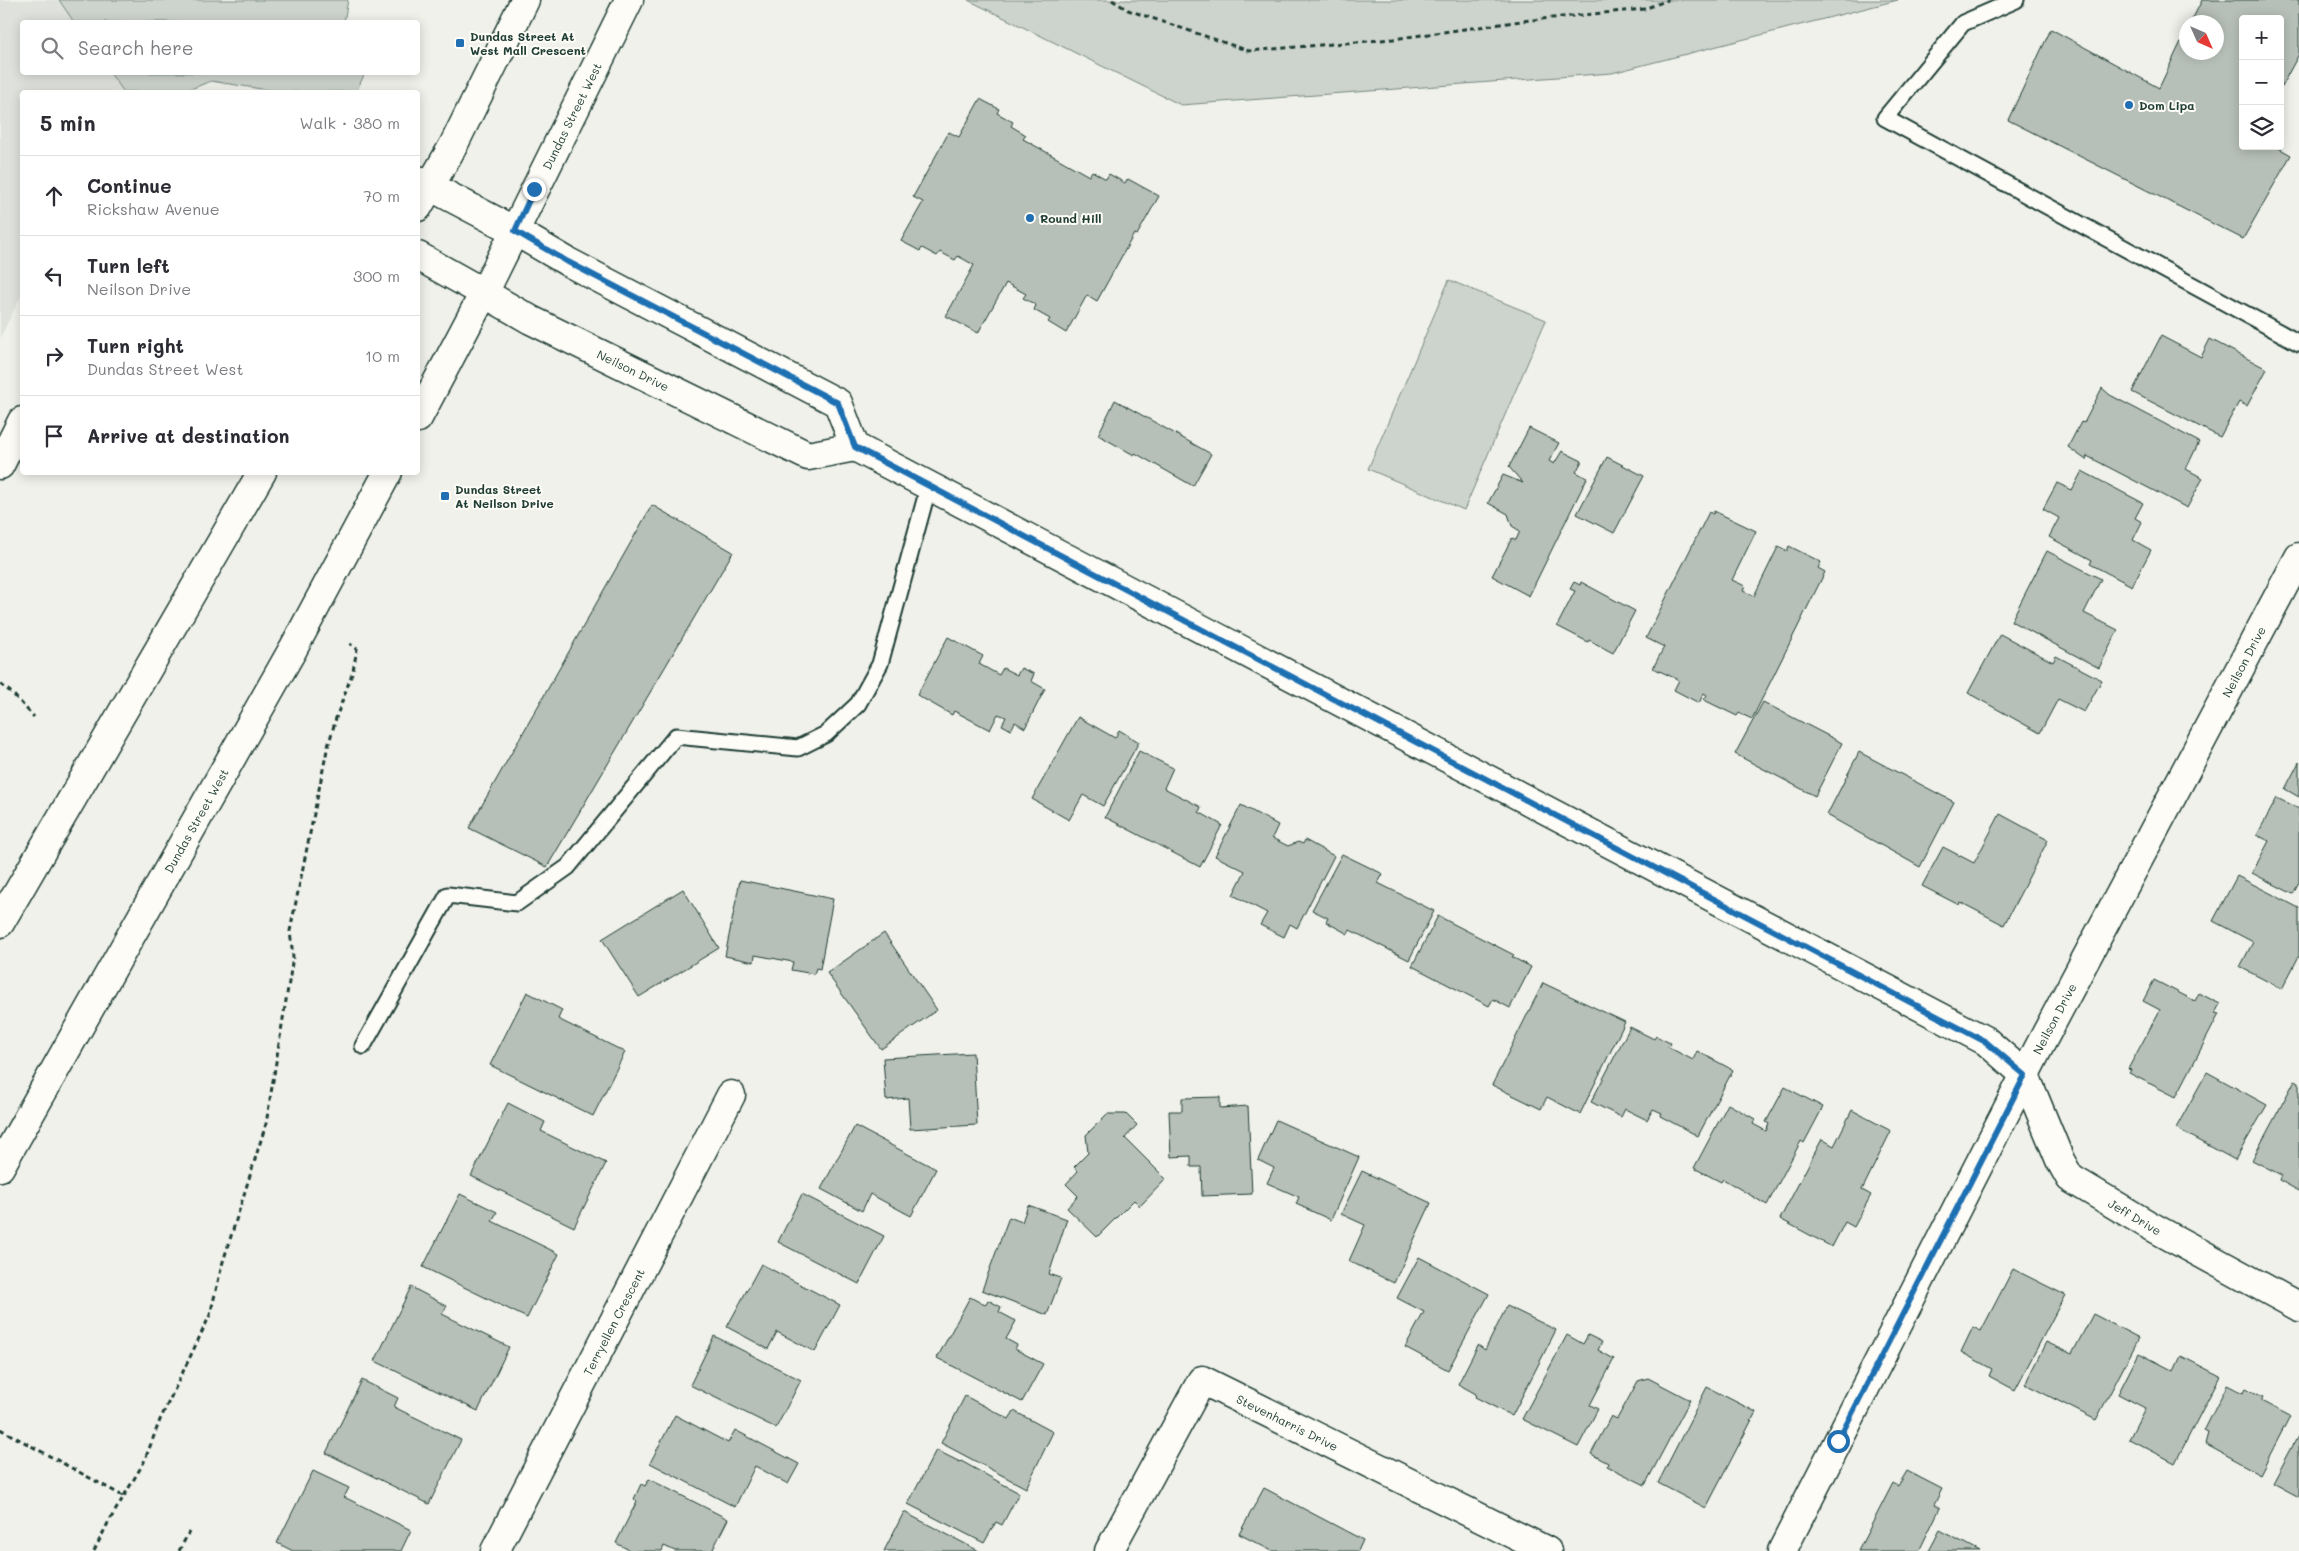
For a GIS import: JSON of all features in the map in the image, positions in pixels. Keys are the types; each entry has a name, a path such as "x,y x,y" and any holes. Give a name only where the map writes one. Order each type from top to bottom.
{"street":[{"path":"525,0 453,146 422,191 515,231 576,266 838,403 855,447 1986,1042 2025,1075"},
{"name":"Dundas Street West","path":"420,414 484,293 628,0"},
{"name":"Neilson Drive","path":"420,257 531,320 808,456 855,447"},
{"path":"0,465 20,425"},
{"path":"4,913 260,475"},
{"name":"Dundas Street West","path":"0,1167 288,657 386,475"},
{"name":"Neilson Drive","path":"1782,1551 2025,1075 2299,557"},
{"name":"Jeff Drive","path":"2025,1075 2060,1160 2070,1178 2147,1224 2299,1307"},
{"name":"Terryellen Crescent","path":"495,1551 731,1095"},
{"name":"Stevenharris Drive","path":"1109,1551 1202,1380 1547,1551"}],"lane":[{"path":"2016,0 1963,23 1885,118 2299,343"},
{"path":"363,1046 448,895 517,903 568,867 676,736 798,748 826,734 858,704 880,664 929,485"}],"path":[{"path":"1112,0 1128,10 1249,52 1393,39 1521,20 1644,9 1668,0"},
{"path":"94,1551 123,1496 144,1462 160,1420 210,1315 222,1265 266,1124 293,957 290,931 327,750 353,671 357,649 350,644"},
{"path":"0,684 12,692 34,717"},
{"path":"0,1429 123,1496"},
{"path":"179,1551 189,1532"}],"shaded area":[{"path":"0,0 59,0 73,20 20,20 20,75 111,75 123,90 20,90 20,298 0,338"},
{"path":"59,0 348,0 344,20 73,20"},
{"path":"968,0 1898,0 1612,73 1181,105"},
{"path":"111,75 364,75 357,90 267,90 211,81 188,90 123,90"},
{"path":"1449,280 1546,320 1464,510 1368,469"}],"building":[{"name":"Dom Lipa","path":"2202,0 2299,0 2299,54 2284,82 2284,15 2239,15 2239,150 2282,150 2291,155 2243,239 2008,120 2051,29 2159,88 2179,46 2179,60 2224,60 2224,15 2194,15"},
{"name":"Round Hill","path":"980,99 999,109 997,113 1013,122 1011,126 1026,135 1023,139 1089,176 1092,171 1106,179 1109,174 1125,183 1128,179 1159,196 1137,235 1134,234 1097,301 1087,295 1066,333 1048,322 1050,319 1034,310 1036,305 1023,298 1026,294 1006,283 978,333 946,316 974,265 958,256 955,260 940,252 937,256 922,248 920,251 901,241 923,202 913,197 949,132 959,137"},
{"path":"2161,336 2201,357 2210,339 2267,369 2247,406 2239,402 2220,437 2132,392"},
{"path":"2102,388 2110,395 2199,442 2186,469 2203,478 2187,508 2087,456 2086,460 2068,447 2081,422 2084,423"},
{"path":"1115,400 1211,454 1193,486 1135,453 1134,455 1098,435"},
{"path":"1529,428 1559,443 1549,461 1554,464 1562,451 1582,461 1576,472 1587,478 1529,596 1492,576 1512,538 1516,540 1520,531 1512,526 1508,514 1488,503 1503,475 1523,483 1509,467"},
{"path":"1607,457 1644,476 1614,533 1577,514"},
{"path":"2082,471 2143,503 2135,518 2142,522 2133,540 2151,550 2132,586 2090,564 2092,560 2049,537 2059,518 2043,509 2057,483 2072,490"},
{"path":"652,505 733,552 547,867 469,828"},
{"path":"1714,511 1756,531 1732,580 1745,586 1743,591 1754,596 1778,547 1787,551 1789,546 1821,562 1818,568 1825,572 1752,719 1739,713 1737,716 1704,700 1707,695 1704,693 1699,703 1674,690 1679,680 1653,668 1664,647 1646,638 1709,512 1713,514"},
{"path":"2047,551 2101,579 2084,613 2118,630 2099,668 2011,621"},
{"path":"1574,582 1580,585 1581,582 1635,611 1613,653 1557,626 1575,591 1570,589"},
{"path":"2000,634 2053,662 2056,656 2102,680 2084,712 2058,699 2040,733 1968,693"},
{"path":"948,637 983,656 979,664 999,675 1003,668 1017,675 1021,668 1034,674 1031,681 1045,689 1025,728 1015,722 1011,730 1002,725 1006,717 998,714 990,730 954,711 952,715 917,695"},
{"path":"1763,702 1842,743 1815,796 1735,754"},
{"path":"1078,717 1115,738 1119,730 1139,742 1103,806 1083,795 1069,820 1032,799"},
{"path":"1139,751 1173,768 1164,788 1201,807 1199,812 1222,825 1200,867 1105,817"},
{"path":"1859,752 1954,802 1920,867 1827,815"},
{"path":"2299,762 2299,797 2285,789"},
{"path":"2277,798 2299,809 2299,883 2293,894 2252,873 2269,841 2257,835"},
{"path":"1241,805 1278,825 1272,838 1288,846 1298,842 1303,844 1305,840 1334,856 1297,928 1290,924 1284,937 1260,925 1267,913 1233,895 1245,871 1215,856"},
{"path":"2000,814 2048,840 2004,925 1960,902 1959,905 1922,886 1943,847 1974,863"},
{"path":"1342,854 1383,874 1378,883 1434,911 1409,960 1350,930 1348,934 1326,922 1328,918 1312,910"},
{"path":"2237,876 2299,908 2299,956 2282,989 2240,967 2253,942 2213,921"},
{"path":"740,880 833,899 820,969 816,968 814,974 791,970 793,962 755,955 754,962 725,956"},
{"path":"683,889 719,948 639,997 602,939"},
{"path":"1438,916 1514,955 1512,957 1531,967 1510,1008 1493,999 1489,1006 1412,966"},
{"path":"884,933 937,1010 881,1049 827,973"},
{"path":"2154,980 2195,1001 2199,993 2220,1004 2215,1013 2219,1014 2176,1097 2129,1073 2131,1070 2128,1069 2160,1010 2143,1001"},
{"path":"1543,983 1625,1022 1580,1114 1547,1097 1541,1109 1492,1085"},
{"path":"527,992 562,1010 558,1019 625,1052 593,1116 490,1065"},
{"path":"1630,1027 1654,1039 1656,1036 1670,1043 1668,1047 1693,1060 1697,1051 1733,1070 1698,1136 1660,1116 1662,1113 1653,1109 1647,1120 1625,1109 1621,1117 1591,1102"},
{"path":"973,1053 977,1125 910,1129 908,1098 886,1100 883,1058"},
{"path":"2207,1072 2267,1105 2235,1160 2176,1128"},
{"path":"2295,1080 2299,1082 2299,1191 2279,1180 2281,1175 2252,1160"},
{"path":"1785,1087 1823,1107 1804,1143 1801,1141 1767,1205 1723,1179 1721,1182 1694,1168 1728,1104 1755,1119 1753,1124 1766,1131 1769,1124 1766,1122"},
{"path":"1220,1097 1220,1108 1248,1106 1252,1194 1202,1196 1201,1167 1191,1167 1191,1156 1171,1157 1169,1111 1182,1111 1182,1098"},
{"path":"508,1103 545,1122 541,1131 606,1163 574,1227 471,1176"},
{"path":"1852,1110 1891,1131 1862,1190 1871,1195 1854,1227 1845,1222 1832,1247 1780,1219 1822,1139 1834,1146"},
{"path":"1107,1114 1126,1114 1137,1125 1125,1138 1166,1179 1140,1206 1134,1200 1097,1237 1067,1208 1078,1196 1066,1184 1078,1171 1074,1167 1088,1153 1086,1135"},
{"path":"1276,1120 1359,1157 1331,1220 1296,1204 1299,1197 1267,1183 1274,1168 1258,1160"},
{"path":"855,1126 936,1169 911,1216 870,1194 862,1211 821,1189"},
{"path":"1362,1171 1431,1203 1394,1283 1349,1261 1365,1225 1341,1214"},
{"path":"460,1194 497,1212 492,1221 559,1254 527,1318 423,1267"},
{"path":"802,1194 884,1236 859,1284 778,1242"},
{"path":"1028,1205 1067,1219 1049,1274 1061,1278 1047,1315 982,1290 1009,1217 1022,1222"},
{"path":"1419,1257 1489,1294 1448,1370 1405,1347 1424,1312 1397,1298"},
{"path":"761,1264 840,1305 815,1352 777,1332 768,1349 727,1327"},
{"path":"2013,1269 2065,1295 2015,1390 1989,1376 1992,1369 1961,1352 1973,1327 1981,1331"},
{"path":"411,1287 447,1306 442,1314 509,1347 478,1411 375,1361"},
{"path":"970,1297 985,1305 988,1300 1001,1307 999,1312 1016,1321 1006,1339 1017,1345 1015,1349 1043,1364 1022,1402 937,1358"},
{"path":"1507,1306 1556,1330 1512,1416 1475,1397 1476,1394 1458,1384 1478,1345 1485,1350"},
{"path":"2093,1314 2139,1338 2096,1420 2025,1384 2046,1342 2072,1354"},
{"path":"1567,1335 1583,1344 1588,1335 1602,1342 1598,1350 1614,1359 1590,1405 1598,1409 1578,1447 1522,1419"},
{"path":"714,1336 801,1380 776,1428 690,1385"},
{"path":"2139,1353 2174,1371 2181,1356 2220,1376 2175,1463 2129,1439 2145,1408 2118,1394"},
{"path":"1648,1378 1690,1400 1645,1485 1607,1466 1608,1463 1591,1454 1611,1416 1617,1419 1638,1381"},
{"path":"362,1380 398,1398 394,1407 461,1440 429,1504 326,1453"},
{"path":"2227,1385 2243,1393 2246,1388 2263,1397 2261,1401 2290,1416 2260,1474 2205,1444 2208,1433 2204,1431"},
{"path":"1707,1387 1756,1412 1706,1508 1658,1483"},
{"path":"965,1396 1009,1419 1014,1411 1053,1432 1026,1488 941,1443"},
{"path":"675,1415 728,1443 735,1430 799,1464 788,1484 755,1466 735,1507 650,1463"},
{"path":"2299,1436 2299,1497 2273,1483"},
{"path":"936,1450 961,1461 1019,1493 1002,1525 996,1522 984,1543 908,1504"},
{"path":"313,1471 349,1488 344,1497 411,1530 401,1551 293,1551 277,1543"},
{"path":"1907,1471 1942,1489 1934,1505 1940,1508 1919,1551 1858,1551 1893,1483 1898,1486"},
{"path":"649,1479 728,1519 712,1551 675,1551 664,1546 662,1551 631,1551 616,1543 637,1501 634,1499 641,1484 645,1486"},
{"path":"1264,1488 1363,1540 1358,1551 1272,1551 1239,1534"},
{"path":"904,1512 979,1551 884,1551"},
{"path":"1940,1530 1979,1551 1929,1551"}],"place":[{"name":"Dundas Street At West Mall Crescent","path":"460,43"},
{"name":"Dom Lipa","path":"2129,105"},
{"name":"Round Hill","path":"1030,218"},
{"name":"Dundas Street At Neilson Drive","path":"445,496"}],"route":[{"path":"534,189 515,231 568,262 838,403 855,447 1986,1042 2025,1075 1838,1441"}]}
